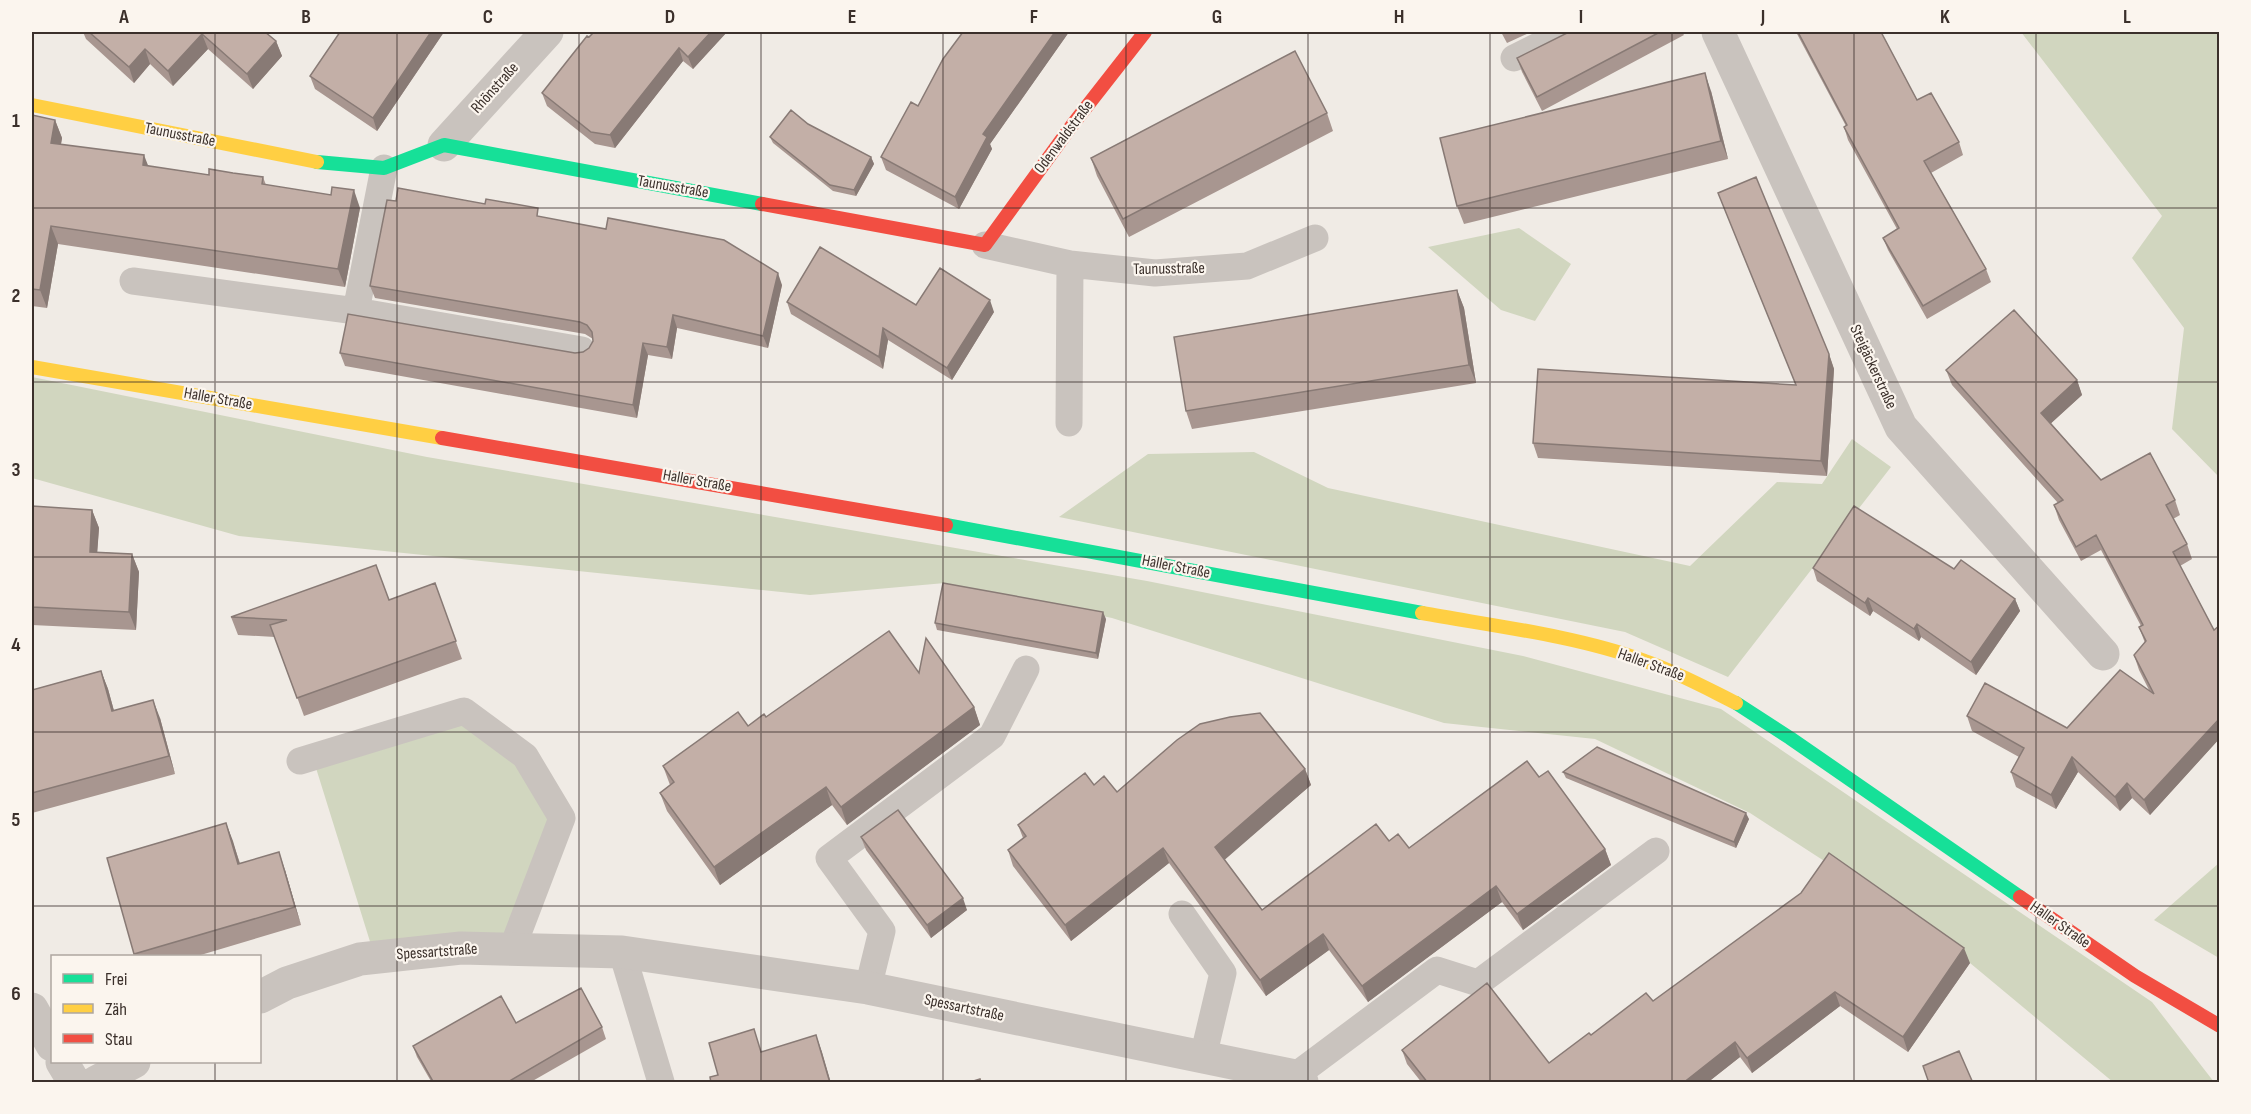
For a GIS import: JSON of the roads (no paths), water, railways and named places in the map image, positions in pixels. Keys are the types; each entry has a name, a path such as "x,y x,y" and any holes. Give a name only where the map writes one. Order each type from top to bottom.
{"main road":[{"name":"Odenwaldstraße","path":"985,245 1073,124 1145,32"},
{"name":"Taunusstraße","path":"32,105 323,163 384,168 444,145 985,245"},
{"name":"Haller Straße","path":"32,367 938,523 1589,644 1644,660 1688,678 1756,716 2126,970 2220,1026"}],"street":[{"name":"Rhönstraße","path":"444,145 547,32"},
{"name":"Steigäckerstraße","path":"1718,32 1901,427 2103,654"},
{"name":"Spessartstraße","path":"261,996 287,983 360,959 461,948 622,952 868,988 1203,1057 1298,1079"},
{"path":"32,1009 51,1043"},
{"path":"63,1063 74,1083"},
{"path":"96,1083 132,1063"}],"lane":[{"path":"1514,58 1566,32"},
{"path":"356,311 384,168"},
{"name":"Taunusstraße","path":"985,245 1070,264 1155,273 1247,266 1316,238"},
{"path":"1069,423 1070,264"},
{"path":"133,281 356,311 582,350"},
{"path":"868,988 882,931 829,858 992,736 1026,669"},
{"path":"300,761 464,711 525,756 562,818 512,949"},
{"path":"1298,1079 1437,970 1478,983 1656,851"},
{"path":"1182,914 1223,973 1203,1057"},
{"path":"622,952 661,1083"}]}
